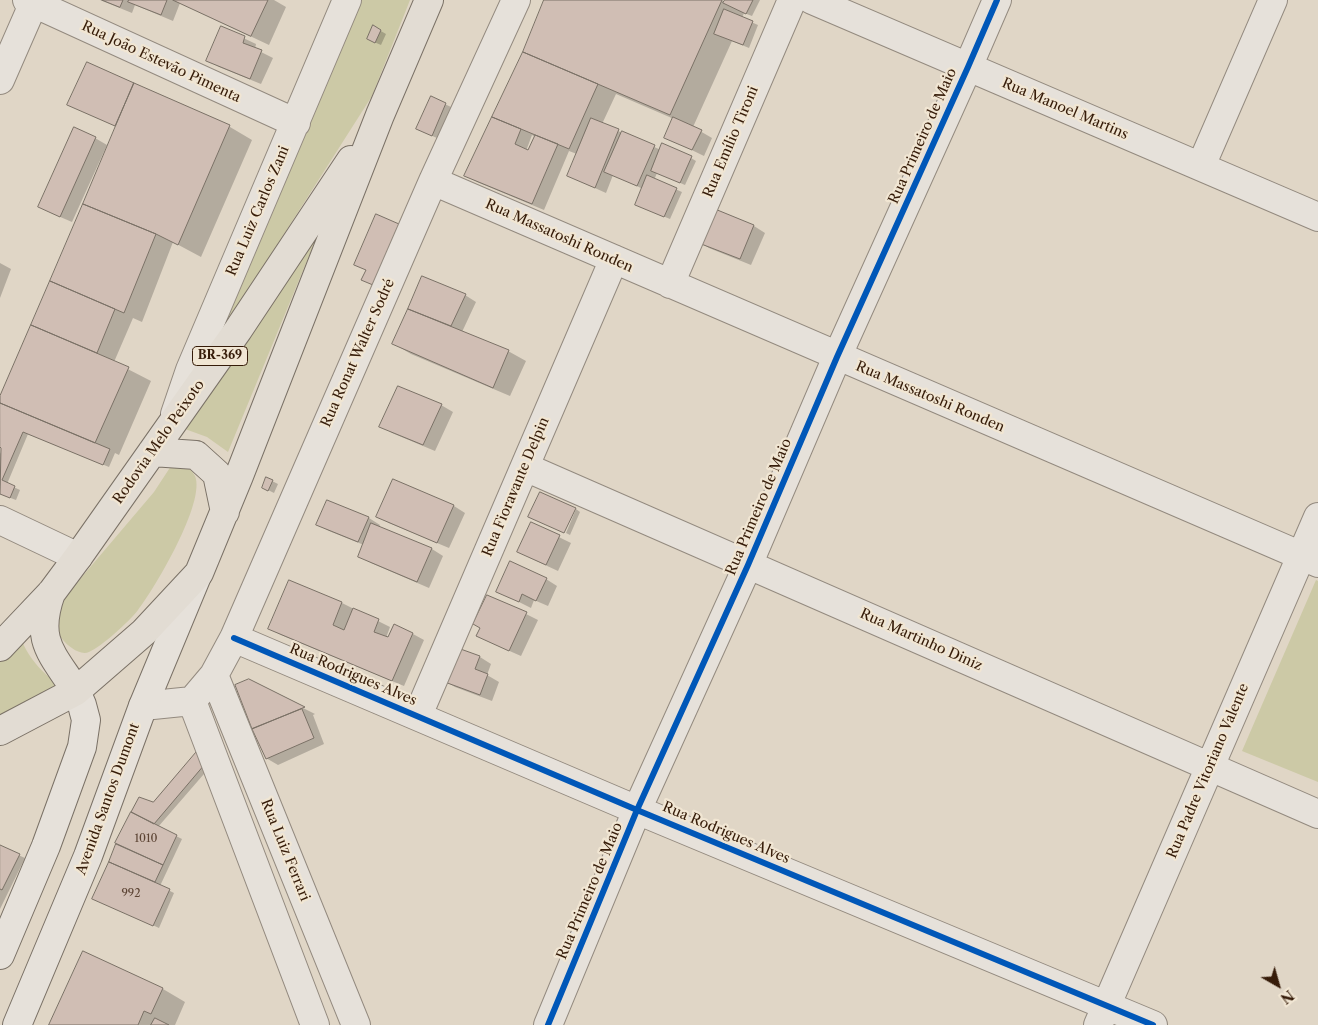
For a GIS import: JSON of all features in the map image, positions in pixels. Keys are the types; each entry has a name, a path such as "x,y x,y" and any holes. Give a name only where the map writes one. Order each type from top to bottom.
{"main road":[{"name":"Rodovia Melo Peixoto","path":"0,731 76,691 144,632 198,573 225,512 380,116 429,0"},
{"name":"Rodovia Melo Peixoto","path":"52,592 78,558 238,330 380,116"},
{"path":"152,452 196,455 218,474 225,512"},
{"path":"0,646 52,592"},
{"name":"BR-369","path":"52,592 45,610 44,630 47,646 76,691"}],"street":[{"name":"Rua Luiz Carlos Zani","path":"172,423 190,370 347,0"},
{"name":"Rua Ronat Walter Sodré","path":"192,702 214,675 234,638 434,181 516,0"},
{"name":"Rua Emílio Tironi","path":"670,284 792,0"},
{"name":"Rua Manoel Martins","path":"812,0 1318,217"},
{"name":"Rua Primeiro de Maio","path":"548,1025 637,810 748,564 837,357 997,0"},
{"path":"1201,166 1274,0"},
{"name":"Rua João Estevão Pimenta","path":"32,1 296,123"},
{"path":"0,80 32,1"},
{"name":"Rua Massatoshi Ronden","path":"434,181 837,357 1310,560"},
{"name":"Rua Fioravante Delpin","path":"418,715 614,259"},
{"name":"Rua Martinho Diniz","path":"524,467 1318,814"},
{"name":"Rua Padre Vitoriano Valente","path":"1102,1015 1210,767 1310,560 1318,517"},
{"path":"0,520 78,558"},
{"name":"Avenida Santos Dumont","path":"17,1025 88,856 142,706 198,573"},
{"name":"Rua Rodrigues Alves","path":"234,638 637,810 1102,1015 1154,1025"},
{"name":"Rua Luiz Ferrari","path":"214,675 356,1025"},
{"name":"BR-369","path":"0,955 46,846 82,747 86,720 76,691"},
{"path":"142,706 192,702 315,1025"},
{"path":"12,927 51,944"}],"shaded area":[{"path":"362,0 410,0 372,96 221,333"},
{"path":"323,222 228,452 207,437 185,429"},
{"path":"173,463 191,470 195,476 196,488 193,505 186,524 166,565 146,599 122,627 101,645 89,652 82,653 74,650 59,635 56,625 57,614 64,598 154,492"},
{"path":"1316,580 1318,581 1318,782 1242,751"},
{"path":"21,638 28,654 44,673 64,690 0,718 0,659"}],"building":[{"path":"102,0 123,0 120,7"},
{"path":"129,0 167,0 161,15 128,2"},
{"path":"173,0 268,0 251,36"},
{"path":"544,0 722,0 670,115 523,52"},
{"path":"725,0 753,0 746,14 723,3"},
{"path":"724,9 753,21 743,45 714,34"},
{"path":"373,25 381,30 375,43 367,39"},
{"path":"221,26 245,36 243,43 262,50 250,79 206,61"},
{"path":"523,52 598,84 569,149 492,117"},
{"path":"87,62 134,83 115,126 67,105"},
{"path":"134,83 230,125 178,245 83,204"},
{"path":"431,96 446,103 432,136 416,129"},
{"path":"492,117 521,129 515,144 528,150 535,135 558,144 532,204 464,176"},
{"path":"673,117 702,130 692,150 664,138"},
{"path":"591,118 619,129 595,188 567,176"},
{"path":"74,127 96,137 60,217 38,207"},
{"path":"622,131 655,145 637,186 604,172"},
{"path":"662,143 692,156 680,183 651,171"},
{"path":"647,175 677,188 664,217 635,205"},
{"path":"83,204 156,234 124,313 50,281"},
{"path":"710,207 754,225 740,259 696,242"},
{"path":"376,214 399,224 373,285 361,280 366,270 354,265"},
{"path":"422,276 466,294 451,326 408,309"},
{"path":"50,281 115,309 97,353 31,325"},
{"path":"408,309 509,350 493,388 392,344"},
{"path":"31,325 129,367 95,443 0,403 0,396"},
{"path":"398,386 442,404 423,445 379,427"},
{"path":"0,403 110,449 103,465 23,432 2,480 15,486 10,498 0,494"},
{"path":"266,477 273,480 268,491 262,488"},
{"path":"393,479 454,505 437,543 376,517"},
{"path":"540,492 576,508 564,533 528,517"},
{"path":"327,500 369,517 358,542 316,525"},
{"path":"531,522 560,535 546,565 517,552"},
{"path":"371,523 432,548 417,582 358,557"},
{"path":"510,561 547,578 536,601 522,594 519,602 496,592"},
{"path":"289,580 342,602 333,625 344,630 353,608 379,619 374,632 388,637 394,624 413,633 392,681 268,629"},
{"path":"487,595 527,612 509,651 476,636 480,628 473,624"},
{"path":"455,647 480,656 475,669 488,674 480,695 442,681"},
{"path":"249,679 305,707 252,729 235,685"},
{"path":"302,709 314,738 266,759 252,729"},
{"path":"199,749 205,764 154,824 131,812 139,797 153,802"},
{"path":"131,812 177,835 163,865 115,843"},
{"path":"116,844 163,865 155,882 109,862"},
{"path":"0,845 20,854 2,890 0,889"},
{"path":"109,862 170,889 153,926 92,899"},
{"path":"83,951 163,988 151,1014 144,1011 138,1025 49,1025"},
{"path":"155,1018 169,1025 151,1025"}],"cycle path":[{"path":"548,1025 637,810 748,565 837,357 997,0"},
{"path":"234,638 637,810 1153,1025"}]}
